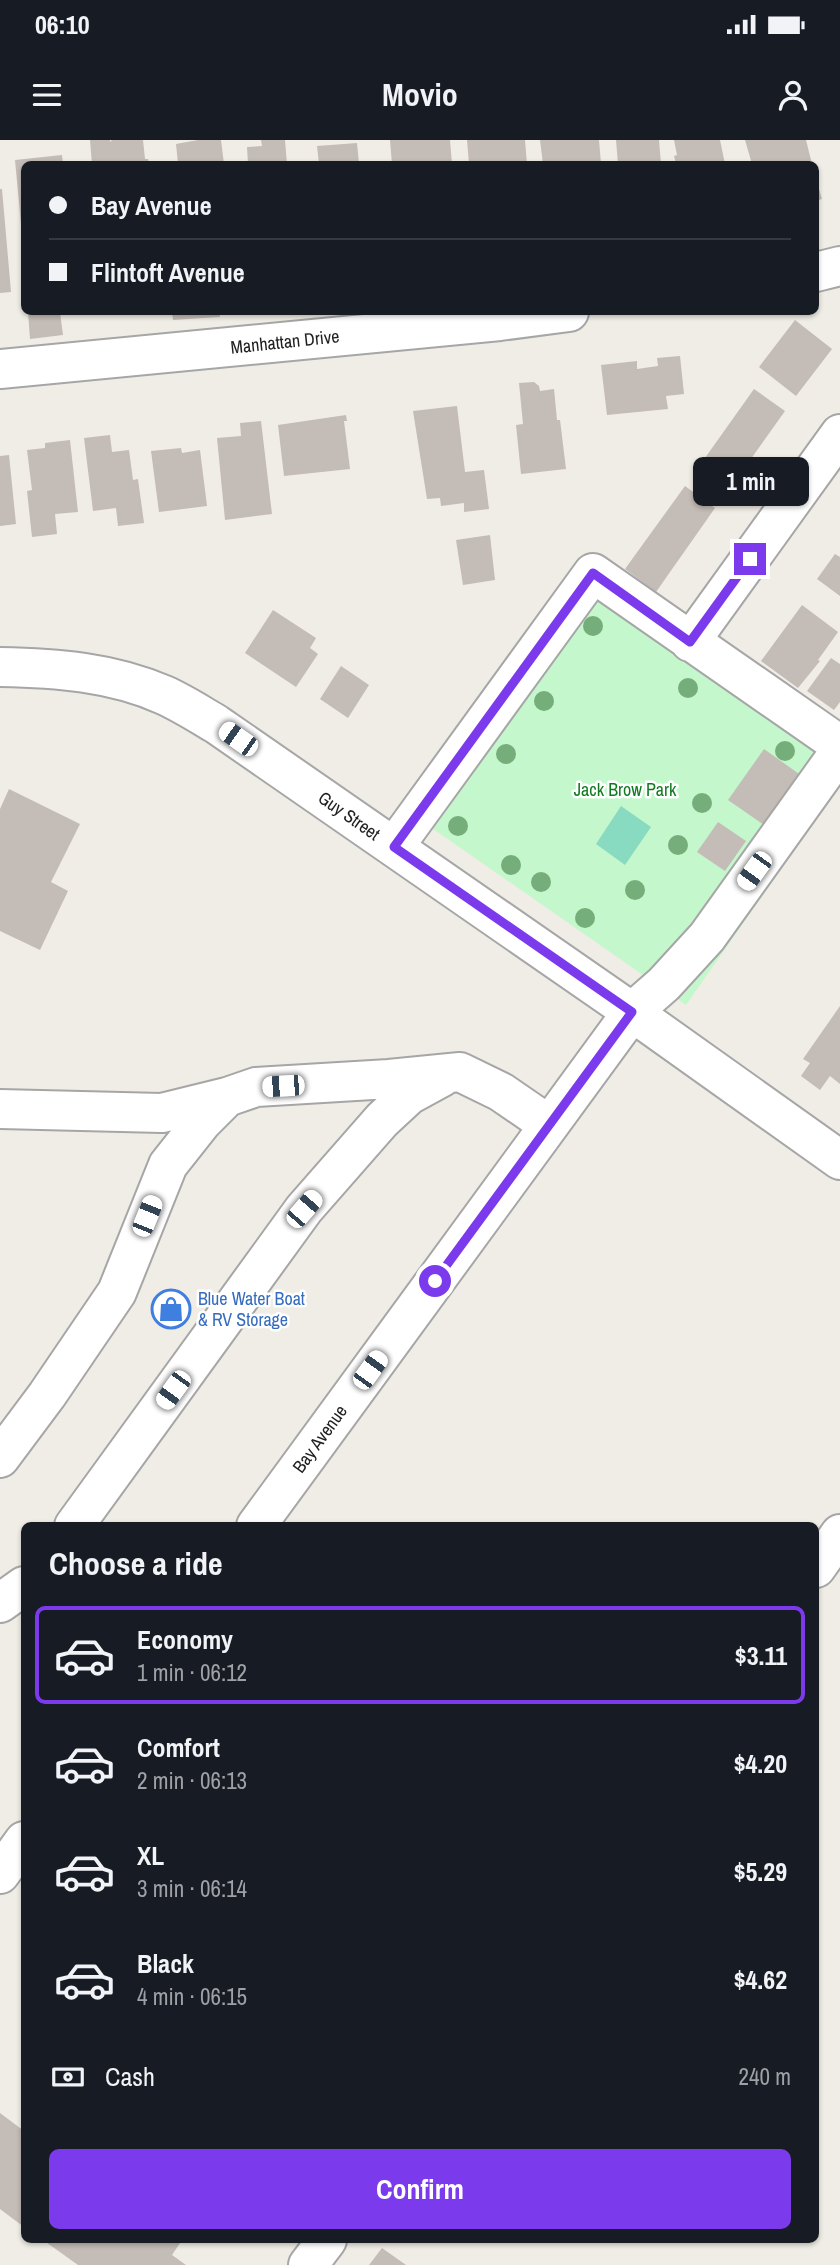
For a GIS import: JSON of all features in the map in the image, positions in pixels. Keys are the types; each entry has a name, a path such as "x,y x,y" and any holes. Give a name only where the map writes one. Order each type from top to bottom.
{"street":[{"path":"819,271 840,266"},
{"name":"Manhattan Drive","path":"0,369 544,315"},
{"path":"690,642 840,434"},
{"path":"394,847 593,573 840,746"},
{"name":"Guy Street","path":"0,667 51,668 115,679 164,695 216,724 632,1012 840,1160"},
{"name":"Bay Avenue","path":"259,1522 632,1012 664,984 707,937 833,761 840,755"},
{"path":"0,1110 162,1113 256,1087 460,1072 501,1092 549,1125"},
{"path":"77,1522 304,1209 382,1120 409,1096 450,1073"},
{"path":"0,1458 47,1395 117,1292 168,1165 202,1122 227,1097"},
{"path":"819,1564 840,1534"},
{"path":"0,1603 21,1588"},
{"path":"0,1874 21,1845"},
{"path":"308,2265 325,2243"}],"green space":[{"name":"Jack Brow Park","path":"590,590 840,766 840,785 686,1005 426,824"},
{"path":"621,806 651,827 625,865 596,844"}],"building":[{"path":"90,140 143,140 145,159 148,161 92,161"},
{"path":"221,140 224,161 178,161 176,144"},
{"path":"261,140 285,140 287,161 248,161 247,147 262,146"},
{"path":"390,140 450,140 452,161 392,161"},
{"path":"467,140 525,140 527,161 469,161"},
{"path":"540,140 599,140 601,161 543,161"},
{"path":"616,140 659,140 661,161 618,161"},
{"path":"674,140 720,140 724,161 675,161 674,156 677,155"},
{"path":"745,140 806,140 811,161 751,161"},
{"path":"357,143 359,161 319,161 317,146"},
{"path":"62,155 63,161 21,161 21,224 15,160"},
{"path":"0,189 11,292 0,293"},
{"path":"28,315 60,315 63,335 30,339"},
{"path":"172,315 220,317 173,320"},
{"path":"795,320 832,349 796,396 759,367"},
{"path":"680,356 684,394 666,396 668,409 607,415 601,365 637,361 637,369 658,366 657,358"},
{"path":"534,382 540,391 554,389 566,469 521,474 516,425 523,424 519,383"},
{"path":"754,389 785,411 726,494 695,472"},
{"path":"457,406 465,472 484,470 489,509 464,512 464,503 441,506 440,498 427,499 413,411"},
{"path":"346,415 347,421 344,421 350,469 284,476 278,425"},
{"path":"261,421 272,514 225,520 217,438 241,436 240,423"},
{"path":"110,435 112,452 129,450 133,480 138,479 144,523 118,526 116,508 93,511 84,438"},
{"path":"70,440 78,512 55,514 57,534 32,537 27,491 32,490 27,450 45,448 45,443"},
{"path":"181,448 182,453 200,450 207,506 159,512 151,451"},
{"path":"9,455 16,524 0,526 0,456"},
{"path":"685,486 715,508 656,592 625,569"},
{"path":"490,535 495,580 463,585 456,540"},
{"path":"835,554 840,557 840,596 817,579"},
{"path":"802,605 838,632 818,660 820,661 798,688 761,661"},
{"path":"273,610 316,638 310,648 318,654 296,687 245,653"},
{"path":"831,658 840,664 840,702 834,710 807,691"},
{"path":"341,666 369,685 348,718 320,699"},
{"path":"764,749 802,776 767,827 728,800"},
{"path":"9,789 80,824 51,882 68,891 40,950 0,931 0,809"},
{"path":"718,822 746,841 725,871 697,852"},
{"path":"840,1006 840,1084 830,1076 820,1090 801,1076 810,1063 803,1059"},
{"path":"0,2113 21,2129 21,2225 0,2209"},
{"path":"47,2243 180,2243 172,2255 186,2265 78,2265"},
{"path":"382,2248 406,2265 369,2265"}],"place":[{"name":"Blue Water Boat & RV Storage","path":"171,1309"}],"route":[{"path":"435,1281 632,1012 394,847 593,573 690,642 750,559"}]}
